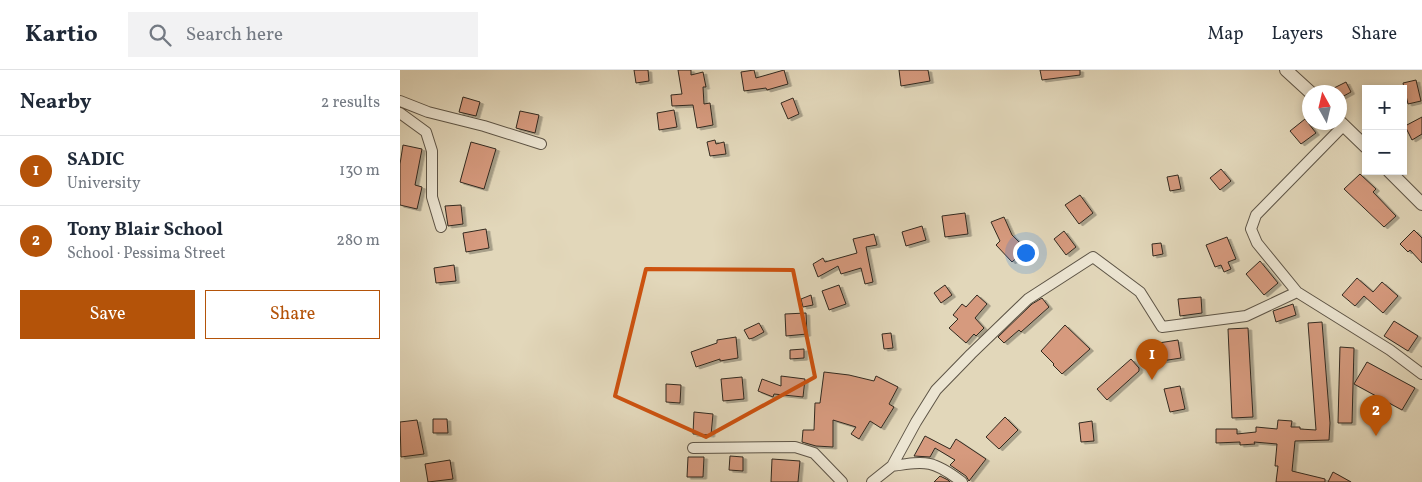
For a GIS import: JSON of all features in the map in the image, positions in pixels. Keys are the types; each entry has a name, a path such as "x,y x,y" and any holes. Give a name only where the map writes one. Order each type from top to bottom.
{"street":[{"path":"1286,70 1302,85"},
{"path":"400,100 428,112 484,126 540,144"},
{"path":"400,113 426,132 432,151 432,197 441,227"},
{"path":"1347,128 1362,143"},
{"path":"1335,130 1256,215 1251,229 1257,243 1297,292 1390,350 1422,374"},
{"path":"1393,175 1421,202"},
{"path":"872,482 892,466 936,390 1028,298 1093,257 1140,292 1162,327 1246,316 1297,292"},
{"path":"693,448 795,447 814,454 842,482"},
{"path":"892,466 929,462 943,468 962,482"}],"highlighted area":[{"path":"646,269 793,270 815,377 706,437 615,396"}],"building":[{"path":"634,70 648,70 649,81 636,83"},
{"path":"678,70 691,70 691,75 703,72 706,87 703,87 704,104 710,103 713,125 697,128 693,105 672,106 671,95 682,94"},
{"path":"754,70 756,78 784,70 788,84 767,90 766,88 744,91 741,72"},
{"path":"899,70 928,70 930,81 901,86"},
{"path":"1040,70 1080,70 1080,75 1042,80"},
{"path":"1416,80 1421,101 1408,104 1407,85 1403,85 1403,83"},
{"path":"1346,82 1351,92 1347,94 1347,85 1340,85"},
{"path":"463,97 480,102 476,116 459,112"},
{"path":"793,98 799,114 788,119 781,103"},
{"path":"674,110 677,127 659,130 657,113"},
{"path":"520,111 539,115 535,133 516,128"},
{"path":"1422,117 1422,134 1412,140 1407,130 1407,125"},
{"path":"1302,121 1302,130 1314,130 1316,133 1301,144 1290,131"},
{"path":"715,140 716,144 724,142 726,154 710,156 707,142"},
{"path":"471,142 496,149 484,189 460,182"},
{"path":"403,145 422,149 415,185 422,187 417,209 400,205 400,164"},
{"path":"1221,169 1231,181 1220,190 1210,178"},
{"path":"1360,174 1376,189 1373,192 1396,216 1384,227 1344,189"},
{"path":"1178,175 1181,189 1170,191 1167,177"},
{"path":"1080,195 1093,213 1079,224 1065,205"},
{"path":"461,205 463,224 448,226 445,206"},
{"path":"965,213 968,234 945,237 942,216"},
{"path":"1004,217 1012,235 1026,249 1012,262 996,245 1000,241 991,222"},
{"path":"922,226 926,240 906,246 902,232"},
{"path":"486,229 489,248 466,252 463,233"},
{"path":"1414,230 1422,238 1422,263 1410,250 1408,252 1400,244"},
{"path":"1064,231 1076,247 1066,255 1054,239"},
{"path":"874,234 877,245 866,247 873,282 865,284 861,268 841,274 838,266 818,277 813,264 823,258 825,262 857,253 853,239"},
{"path":"1227,237 1236,259 1228,262 1231,269 1224,272 1221,265 1215,267 1206,245"},
{"path":"1161,243 1163,254 1153,256 1152,244"},
{"path":"1260,261 1278,283 1264,295 1246,274"},
{"path":"454,265 456,281 436,283 434,268"},
{"path":"1357,278 1373,292 1382,282 1398,296 1383,313 1364,296 1355,306 1342,295"},
{"path":"839,285 846,304 829,310 822,291"},
{"path":"945,285 952,295 941,303 934,293"},
{"path":"811,295 813,305 803,307 801,299"},
{"path":"977,295 987,304 975,318 984,328 976,336 974,334 966,343 949,328 958,319 953,315 962,304 966,307"},
{"path":"1201,297 1202,313 1180,316 1178,299"},
{"path":"1042,298 1049,307 1021,332 1019,330 1004,343 998,337 1032,304"},
{"path":"1293,304 1296,315 1276,322 1273,311"},
{"path":"806,313 807,334 786,336 785,314"},
{"path":"1394,321 1418,336 1408,351 1384,336"},
{"path":"1322,322 1330,423 1329,440 1295,441 1292,471 1325,479 1325,482 1276,482 1278,466 1275,466 1277,444 1254,442 1255,444 1240,445 1240,442 1216,443 1216,429 1237,429 1237,434 1256,432 1256,427 1277,429 1278,420 1292,421 1291,427 1316,430 1308,323"},
{"path":"759,323 764,332 749,339 744,330"},
{"path":"1065,325 1090,349 1062,374 1041,351"},
{"path":"1248,328 1253,417 1232,418 1228,329"},
{"path":"891,333 893,348 884,349 882,334"},
{"path":"736,337 738,358 720,361 720,359 696,367 691,352 717,343 717,340"},
{"path":"1178,340 1181,358 1155,362 1152,344"},
{"path":"1340,347 1354,348 1352,423 1338,423"},
{"path":"804,349 804,358 790,359 790,350"},
{"path":"1131,359 1139,368 1139,371 1107,400 1097,389"},
{"path":"1367,362 1415,388 1402,410 1354,384"},
{"path":"824,372 874,381 876,376 898,387 889,404 894,407 881,428 870,421 859,439 851,434 856,427 833,420 833,447 816,446 802,442 803,430 814,430 815,403 820,403"},
{"path":"781,376 805,379 803,397 774,394 773,397 758,391 762,379 781,386"},
{"path":"742,377 744,399 723,401 721,379"},
{"path":"666,384 681,385 680,403 666,402"},
{"path":"1180,386 1185,409 1170,412 1164,389"},
{"path":"694,412 713,414 711,435 693,434"},
{"path":"1005,417 1018,430 999,449 986,437"},
{"path":"433,419 447,419 448,433 433,433"},
{"path":"417,420 424,454 401,457 400,422"},
{"path":"1092,421 1094,441 1081,442 1079,423"},
{"path":"925,436 950,449 956,439 986,459 969,481 966,476 950,465 955,460 935,448 930,457 914,456"},
{"path":"730,456 743,457 743,471 729,470"},
{"path":"688,457 704,457 703,477 687,477"},
{"path":"772,459 800,461 798,482 771,482"},
{"path":"450,460 453,479 428,482 425,464"},
{"path":"1333,472 1351,482 1328,482"},
{"path":"940,476 948,480 950,482 934,482"}],"place":[{"name":"SADIC","path":"1152,380"},
{"name":"Tony Blair School","path":"1376,436"}]}
